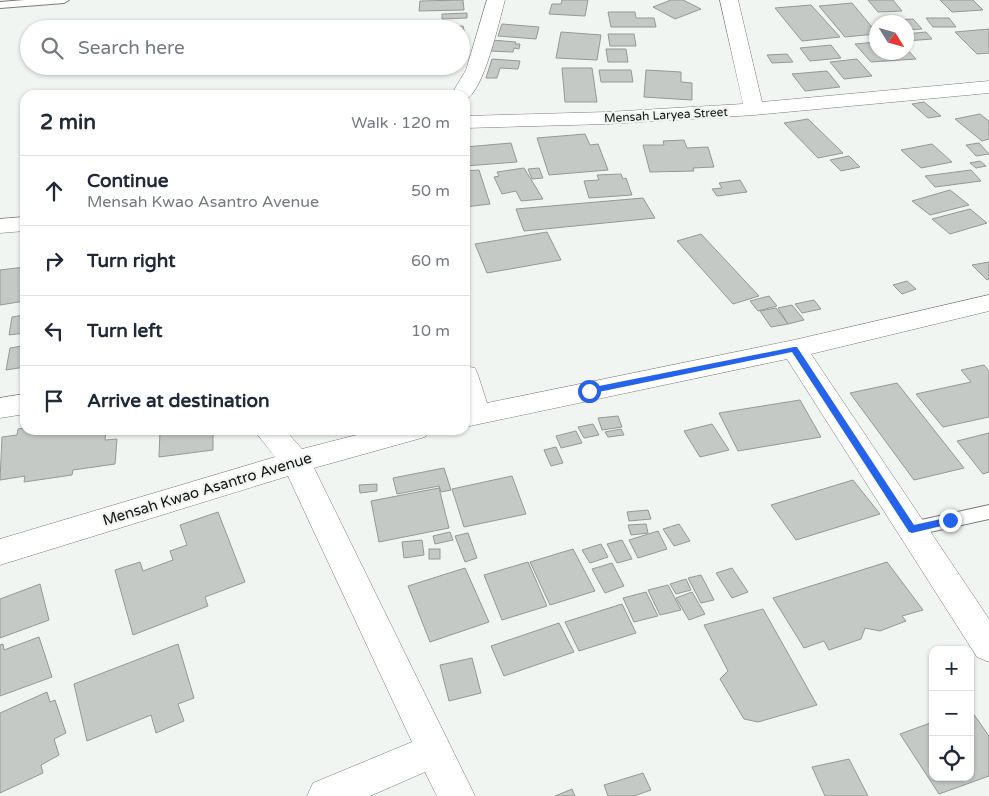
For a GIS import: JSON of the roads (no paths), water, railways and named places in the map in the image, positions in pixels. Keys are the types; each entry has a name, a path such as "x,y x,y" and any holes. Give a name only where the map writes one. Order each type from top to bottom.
{"street":[{"path":"464,90 476,70 496,0"},
{"path":"731,0 754,110"},
{"name":"Mensah Laryea Street","path":"470,122 607,118 754,110 989,87"},
{"path":"0,226 20,224"},
{"path":"471,415 794,349 989,304"},
{"path":"794,349 989,647"},
{"path":"0,408 20,405"},
{"path":"272,435 296,462 456,796"},
{"name":"Mensah Kwao Asantro Avenue","path":"0,552 296,462 396,435"},
{"path":"326,796 435,750"}],"lane":[{"path":"0,5 64,0"},
{"path":"912,529 989,512"}]}
